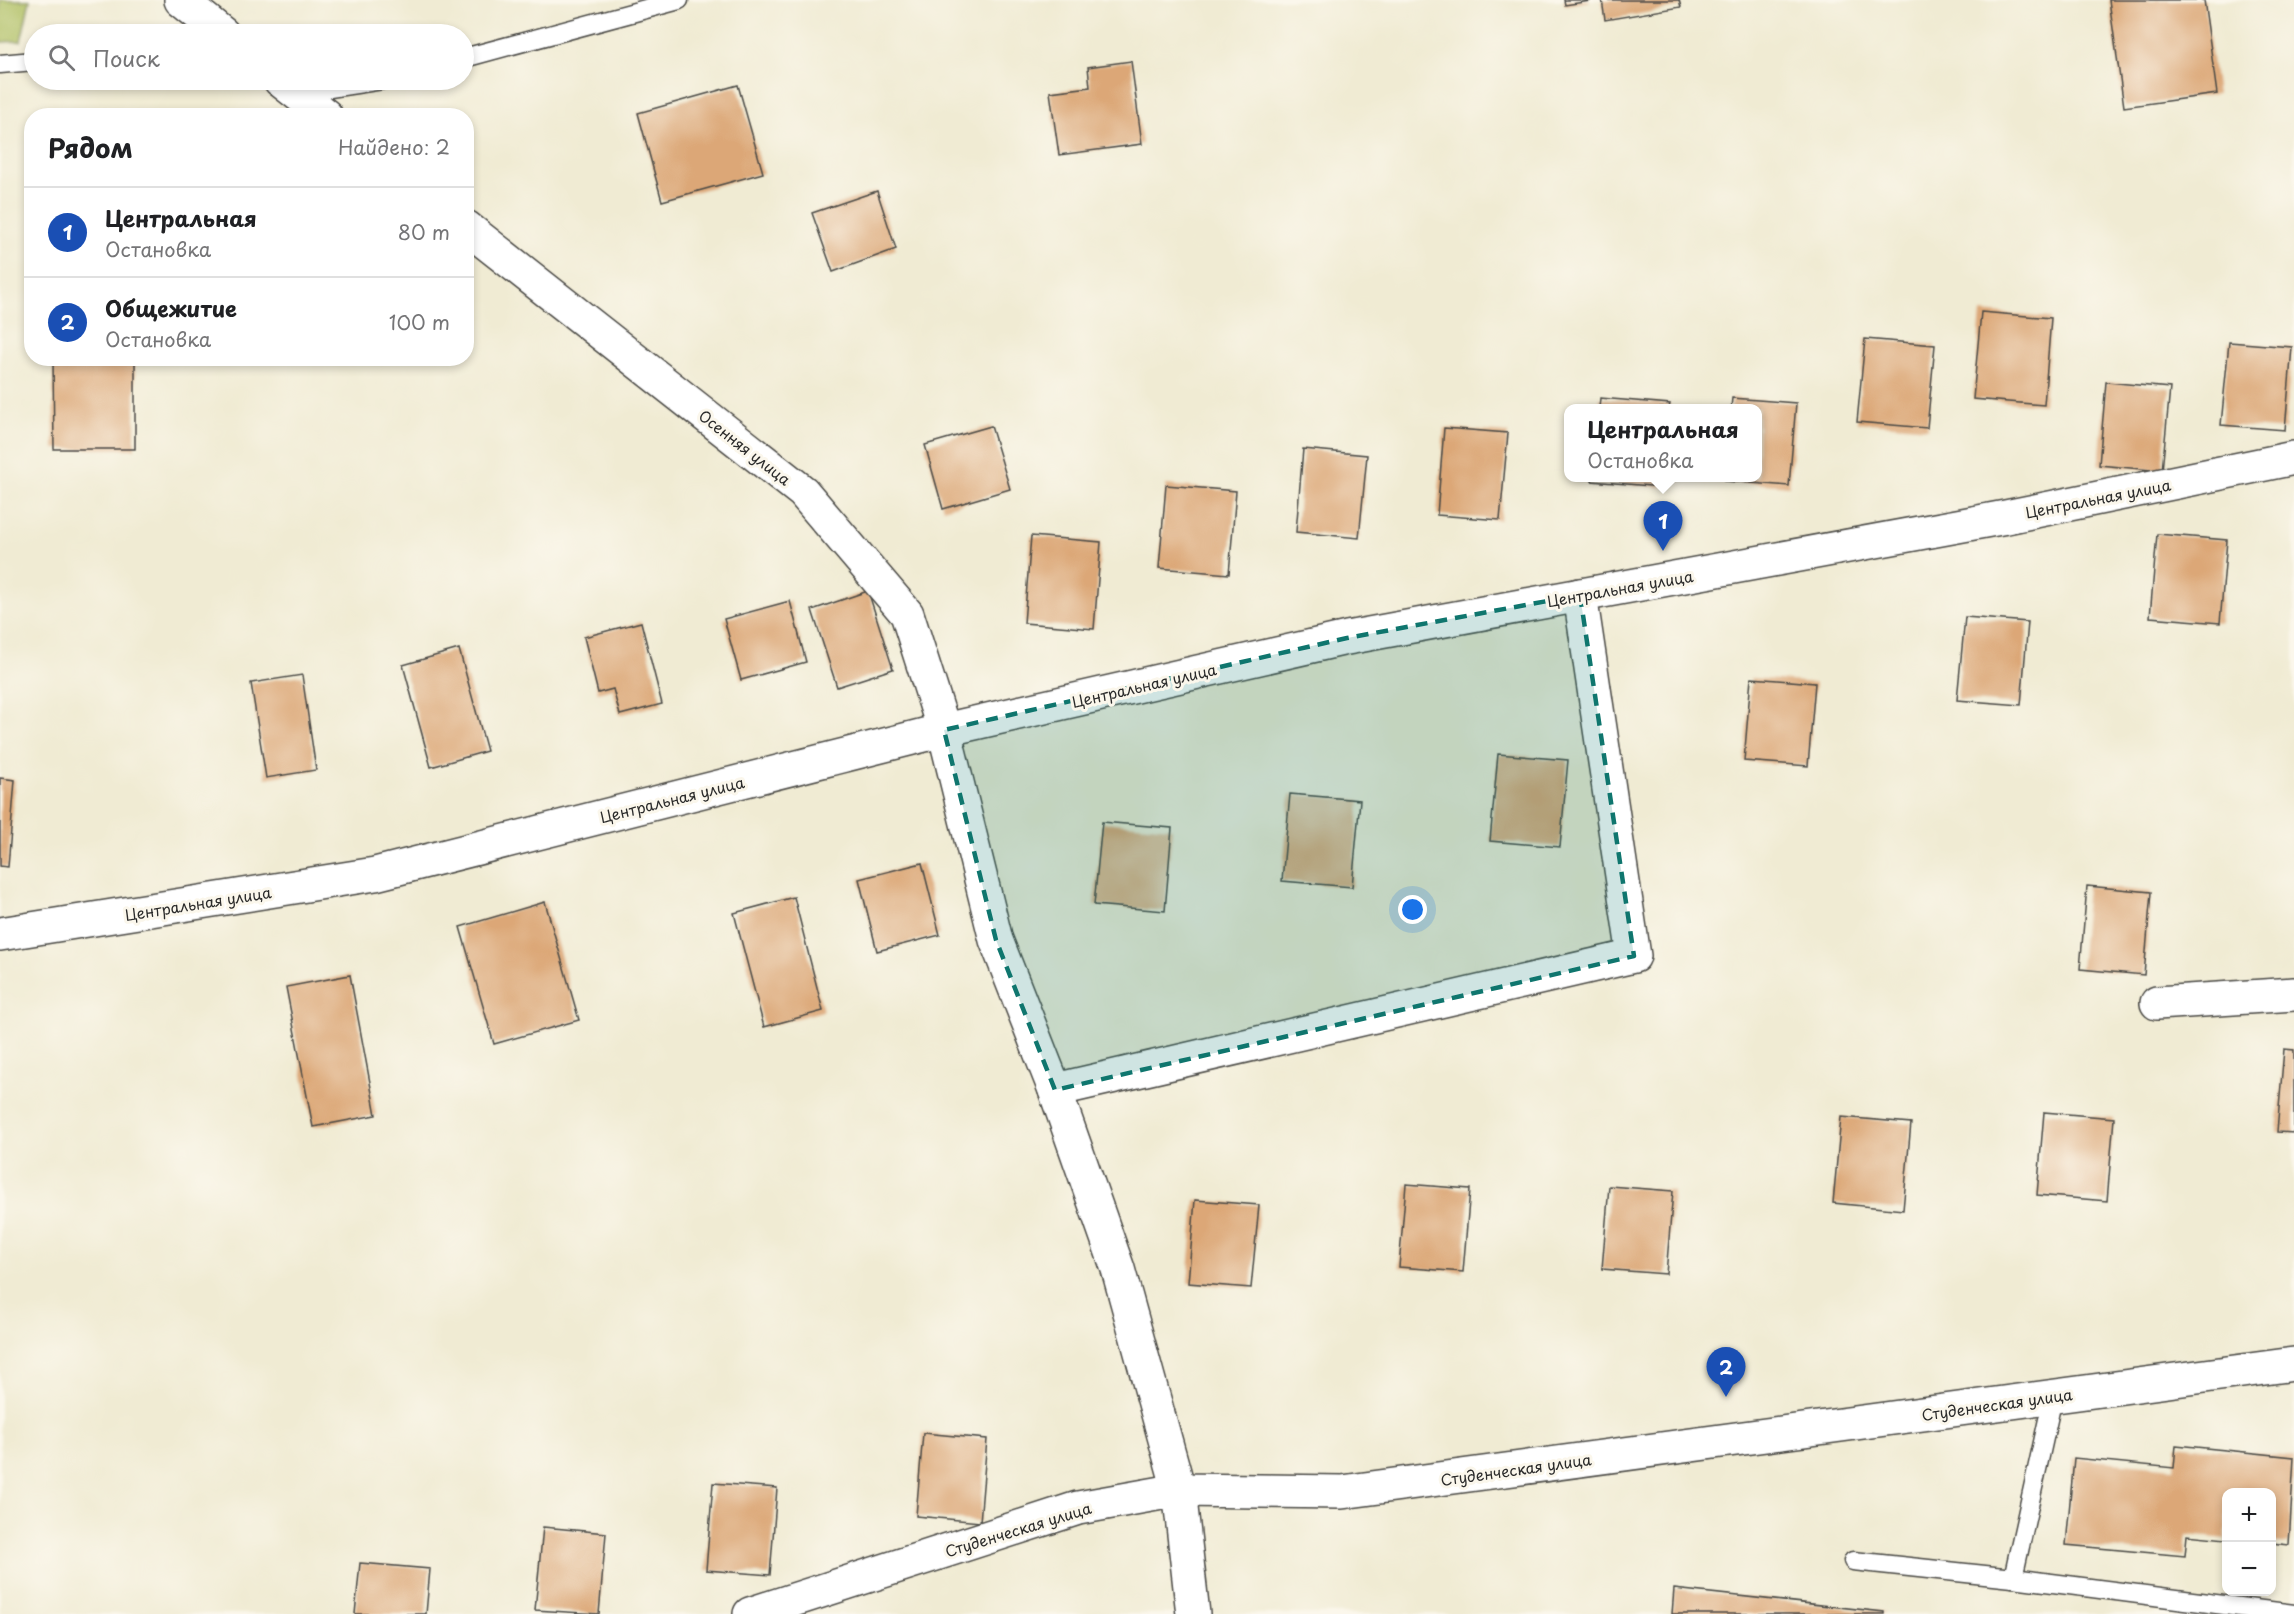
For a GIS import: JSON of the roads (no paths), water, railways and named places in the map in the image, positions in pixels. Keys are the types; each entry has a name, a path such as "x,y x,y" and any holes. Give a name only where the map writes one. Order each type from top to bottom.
{"street":[{"path":"181,0 211,24"},
{"path":"294,90 316,108"},
{"name":"Осенняя улица","path":"474,233 803,492 907,614 944,730 996,940 1055,1090 1118,1269 1179,1490 1193,1614"},
{"name":"Центральная улица","path":"0,934 375,874 944,730 1347,638 2006,517 2294,458"},
{"path":"1055,1090 1634,956 1580,595"},
{"path":"2157,1003 2294,994"},
{"name":"Студенческая улица","path":"750,1614 1078,1508 1179,1490 1342,1492 2294,1364"}],"lane":[{"path":"474,55 679,0"},
{"path":"0,64 24,62"},
{"path":"2013,1578 2053,1397"},
{"path":"1853,1561 2013,1578 2294,1614"}],"place":[{"name":"Центральная","path":"1663,551"},
{"name":"Общежитие","path":"1726,1397"}]}
